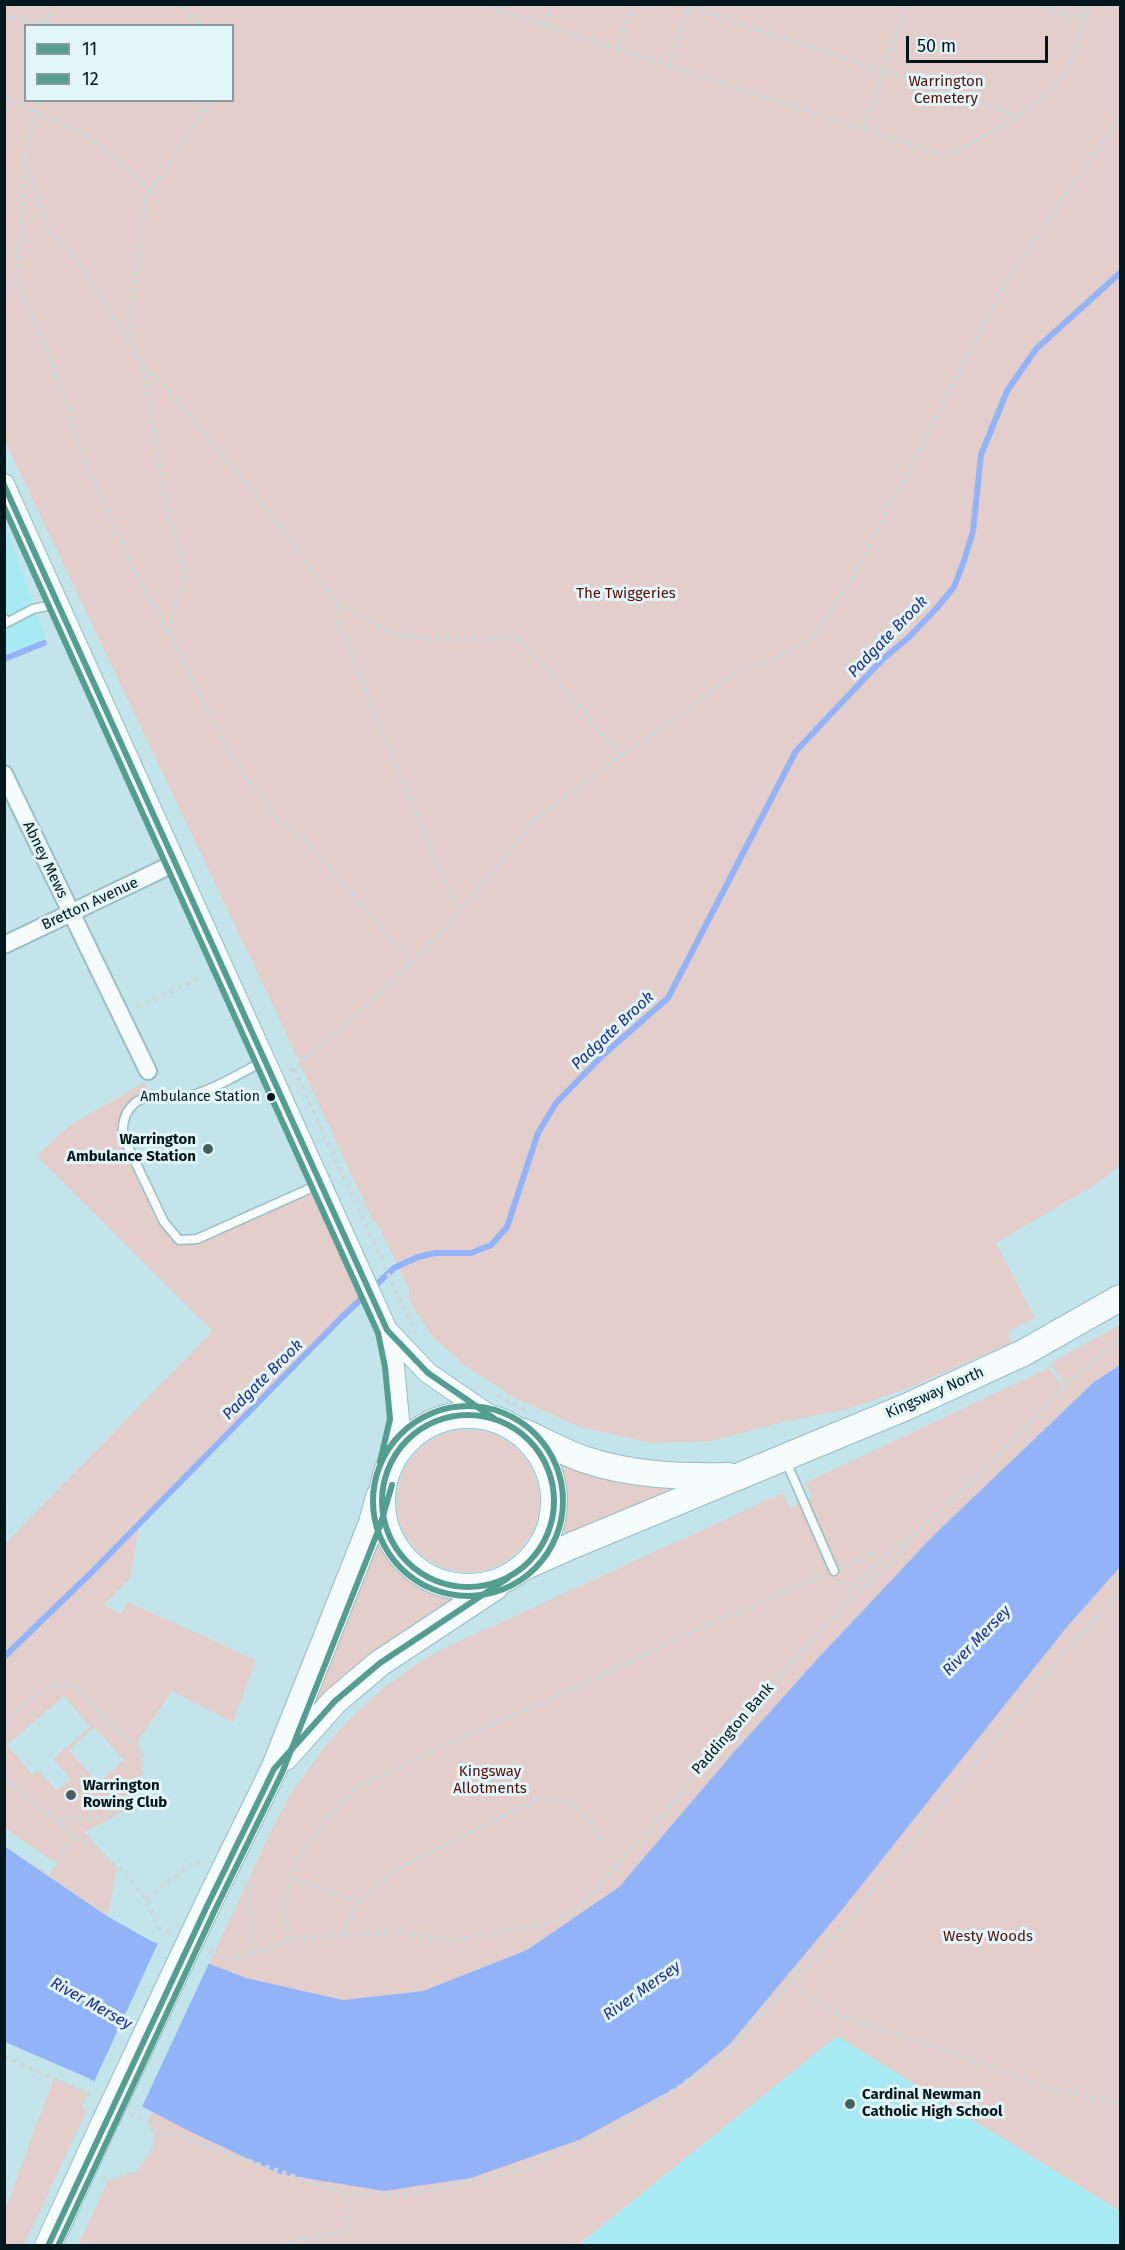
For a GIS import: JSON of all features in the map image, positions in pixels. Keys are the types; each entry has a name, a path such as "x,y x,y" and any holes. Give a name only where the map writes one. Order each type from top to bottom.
{"main road":[{"name":"Kingsway North","path":"274,1769 335,1701 371,1671 427,1630 516,1573 571,1546 906,1407 1023,1353 1120,1298"},
{"path":"470,1414 512,1419 534,1445 548,1468 554,1495 552,1522 542,1547 516,1573 481,1587 453,1587 427,1577 405,1560 389,1537 382,1510 386,1473 403,1443 423,1427 446,1417 470,1414"},
{"name":"Kingsway North","path":"512,1419 582,1459 637,1473 684,1477 744,1475"},
{"name":"Kingsway North","path":"48,2246 207,1906 274,1769 372,1523 386,1473"}],"street":[{"path":"4,484 384,1324 394,1366 399,1420 386,1473"},
{"name":"Abney Mews","path":"4,774 70,912 123,1014 148,1071"},
{"name":"Bretton Avenue","path":"4,945 175,863"},
{"path":"384,1324 428,1373 512,1419"}],"lane":[{"path":"5,622 33,609 58,604"},
{"path":"269,1070 186,1096 149,1097 135,1102 122,1123 123,1136 164,1222 179,1240 197,1239 320,1184"},
{"path":"784,1459 834,1571"}],"path":[{"path":"45,24 49,4"},
{"path":"176,4 199,24"},
{"path":"479,4 946,156 1017,116 1042,98 1055,85 1068,67 1089,4"},
{"path":"546,27 553,4"},
{"path":"617,50 633,4"},
{"path":"681,4 1017,116"},
{"path":"864,129 906,4"},
{"path":"1034,4 1066,15 1086,17"},
{"path":"1079,4 1086,17"},
{"path":"669,66 689,6"},
{"path":"4,14 8,18 40,24"},
{"path":"4,98 87,135 151,189"},
{"path":"38,102 25,158 22,223 15,277 68,407 76,441 138,578 174,641 226,748 274,816 308,843 395,944 402,948 409,966"},
{"path":"199,102 203,112"},
{"path":"133,349 132,305 146,198 203,112 212,102"},
{"path":"269,1070 294,1069 409,966 459,912 534,821 621,756 687,711 738,670 778,658 816,635 852,579 1005,284 1120,117"},
{"path":"25,158 40,209 53,237 74,255 143,365 162,384 253,491 336,602 393,634 428,639 496,639 509,636 520,640 567,691 621,756"},
{"path":"143,365 166,508 186,576 172,615 171,628 174,641"},
{"path":"336,602 339,622 391,755 459,912"},
{"path":"123,1014 201,977"},
{"path":"294,1069 418,1335"},
{"name":"Paddington Bank","path":"252,1955 300,1938 342,1935 397,1932 448,1941 550,1923 571,1912 587,1899 764,1692 845,1605 903,1551 909,1540 1066,1386 1120,1341"},
{"path":"1051,1363 1066,1386"},
{"path":"491,1391 512,1419"},
{"path":"834,1571 849,1591 897,1544 909,1540"},
{"path":"288,1941 284,1905 296,1862 344,1799 359,1786 454,1741 571,1690 670,1641 877,1552"},
{"path":"154,2133 166,2132 348,2195 409,2194 522,2170 629,2121 724,2056 831,1943 1065,1651 1120,1592"},
{"path":"1116,1597 1120,1601"},
{"path":"4,1725 50,1684 75,1686 142,1755 141,1786 137,1798 128,1809 114,1817 57,1820"},
{"path":"4,1780 121,1870 146,1899 159,1928 178,1936"},
{"path":"342,1935 359,1902 396,1869 539,1800 557,1799 571,1803 582,1810 592,1822 601,1840"},
{"path":"55,1862 75,1834"},
{"path":"146,1899 195,1861 204,1865"},
{"path":"291,1878 359,1902"},
{"path":"207,1949 226,1958 252,1955 250,1886"},
{"path":"791,1983 837,2015 940,2048 1046,2088 1120,2103"},
{"path":"4,2057 111,2110 148,2121 154,2133 153,2147 138,2171 108,2181 101,2178"},
{"path":"280,2246 302,2238 348,2233 348,2195"}],"shaded area":[{"path":"4,521 46,640 5,654 4,654"},
{"name":"Cardinal Newman Catholic High School","path":"837,2035 1120,2211 1120,2245 578,2246"}],"green space":[{"name":"The Twiggeries","path":"6,5 1120,5 1120,1165 1098,1183 996,1243 1035,1318 1008,1332 1011,1343 911,1387 848,1409 783,1422 712,1441 651,1443 580,1427 515,1398 463,1364 430,1334 409,1299 409,1289 377,1223 374,1223 5,441 4,9"},
{"path":"145,1082 149,1097 130,1108 123,1136 172,1234 189,1241 311,1188 361,1300 139,1525 130,1578 104,1605 121,1614 128,1602 256,1660 233,1722 172,1691 138,1741 142,1757 142,1773 137,1796 124,1811 84,1832 117,1867 108,1916 5,1846 49,1874 57,1864 5,1828 5,1544 213,1331 37,1156 69,1126","holes":["64,1696 90,1727 53,1759 71,1779 57,1791 38,1770 33,1775 7,1745","94,1727 124,1760 98,1783 69,1750"]},
{"name":"Kingsway Allotments","path":"1120,1325 1120,1365 1094,1382 934,1535 820,1656 734,1752 619,1887 527,1950 423,1991 343,2000 246,1978 209,1964 290,1795 325,1746 345,1724 382,1689 420,1662 445,1648 783,1493 790,1508 812,1497 805,1483 1049,1368 1065,1386 1051,1363"},
{"path":"468,1430 495,1435 519,1450 534,1474 539,1501 534,1528 519,1552 495,1567 468,1572 441,1567 417,1552 402,1528 397,1501 402,1474 417,1450 441,1435"},
{"path":"560,1460 716,1481 562,1538 566,1510"},
{"path":"379,1542 396,1565 412,1581 432,1592 459,1600 305,1718"},
{"name":"Westy Woods","path":"1120,1567 1120,2211 837,2036 578,2245 78,2246 108,2181 138,2171 153,2147 154,2133 148,2121 153,2112 187,2130 679,2086 729,2045 841,1911 1066,1628"},
{"path":"54,2078 88,2093 81,2108 87,2110 24,2245 5,2245 5,2210"}],"water":[{"name":"River Mersey","path":"1120,1365 1120,1567 1066,1628 841,1911 729,2045 679,2086 579,2140 471,2178 384,2191 280,2174 187,2130 86,2077 5,2042 4,1846 107,1916 151,1941 246,1978 343,2000 423,1991 527,1950 619,1887 734,1752 820,1656 934,1535 1094,1382"}],"pier":[{"path":"159,1941 210,1961 141,2109 93,2084"}],"waterway":[{"name":"Padgate Brook","path":"4,1657 91,1573 341,1318 394,1268 418,1257 435,1253 471,1253 491,1245 507,1227 538,1133 556,1103 602,1056 668,998 796,751 882,660 908,638 935,610 954,587 973,531 981,455 1007,391 1036,349 1120,273"},
{"path":"4,659 44,643"}],"transit line":[{"name":"11","path":"4,485 387,1330 428,1373 495,1419"},
{"name":"12","path":"4,507 378,1333 385,1367 390,1419 380,1462"},
{"name":"12","path":"459,1406 477,1406 513,1417 535,1434 547,1448 556,1465 563,1501 556,1537 547,1554 535,1568 513,1585 496,1592 477,1596 459,1596 423,1585 401,1568 389,1554 377,1529 373,1510 373,1492 384,1456 401,1434 415,1422 440,1410 459,1406"},
{"name":"11","path":"468,1415 501,1422 516,1429 529,1440 540,1453 547,1468 554,1501 547,1534 540,1549 529,1562 516,1573 501,1580 468,1587 435,1580 420,1573 407,1562 396,1549 389,1534 382,1501 389,1468 396,1453 407,1440 420,1429 435,1422 468,1415"},
{"name":"12","path":"58,2246 215,1910 282,1773 380,1526 392,1485"},
{"name":"11","path":"48,2246 207,1906 274,1769 335,1701 380,1663 508,1578"}],"place":[{"name":"Ambulance Station","path":"271,1097"},
{"name":"Warrington Ambulance Station","path":"208,1149"},
{"name":"Warrington Rowing Club","path":"71,1795"},
{"name":"Cardinal Newman Catholic High School","path":"850,2104"}],"park label":[{"name":"Warrington Cemetery","path":"946,90"}]}
